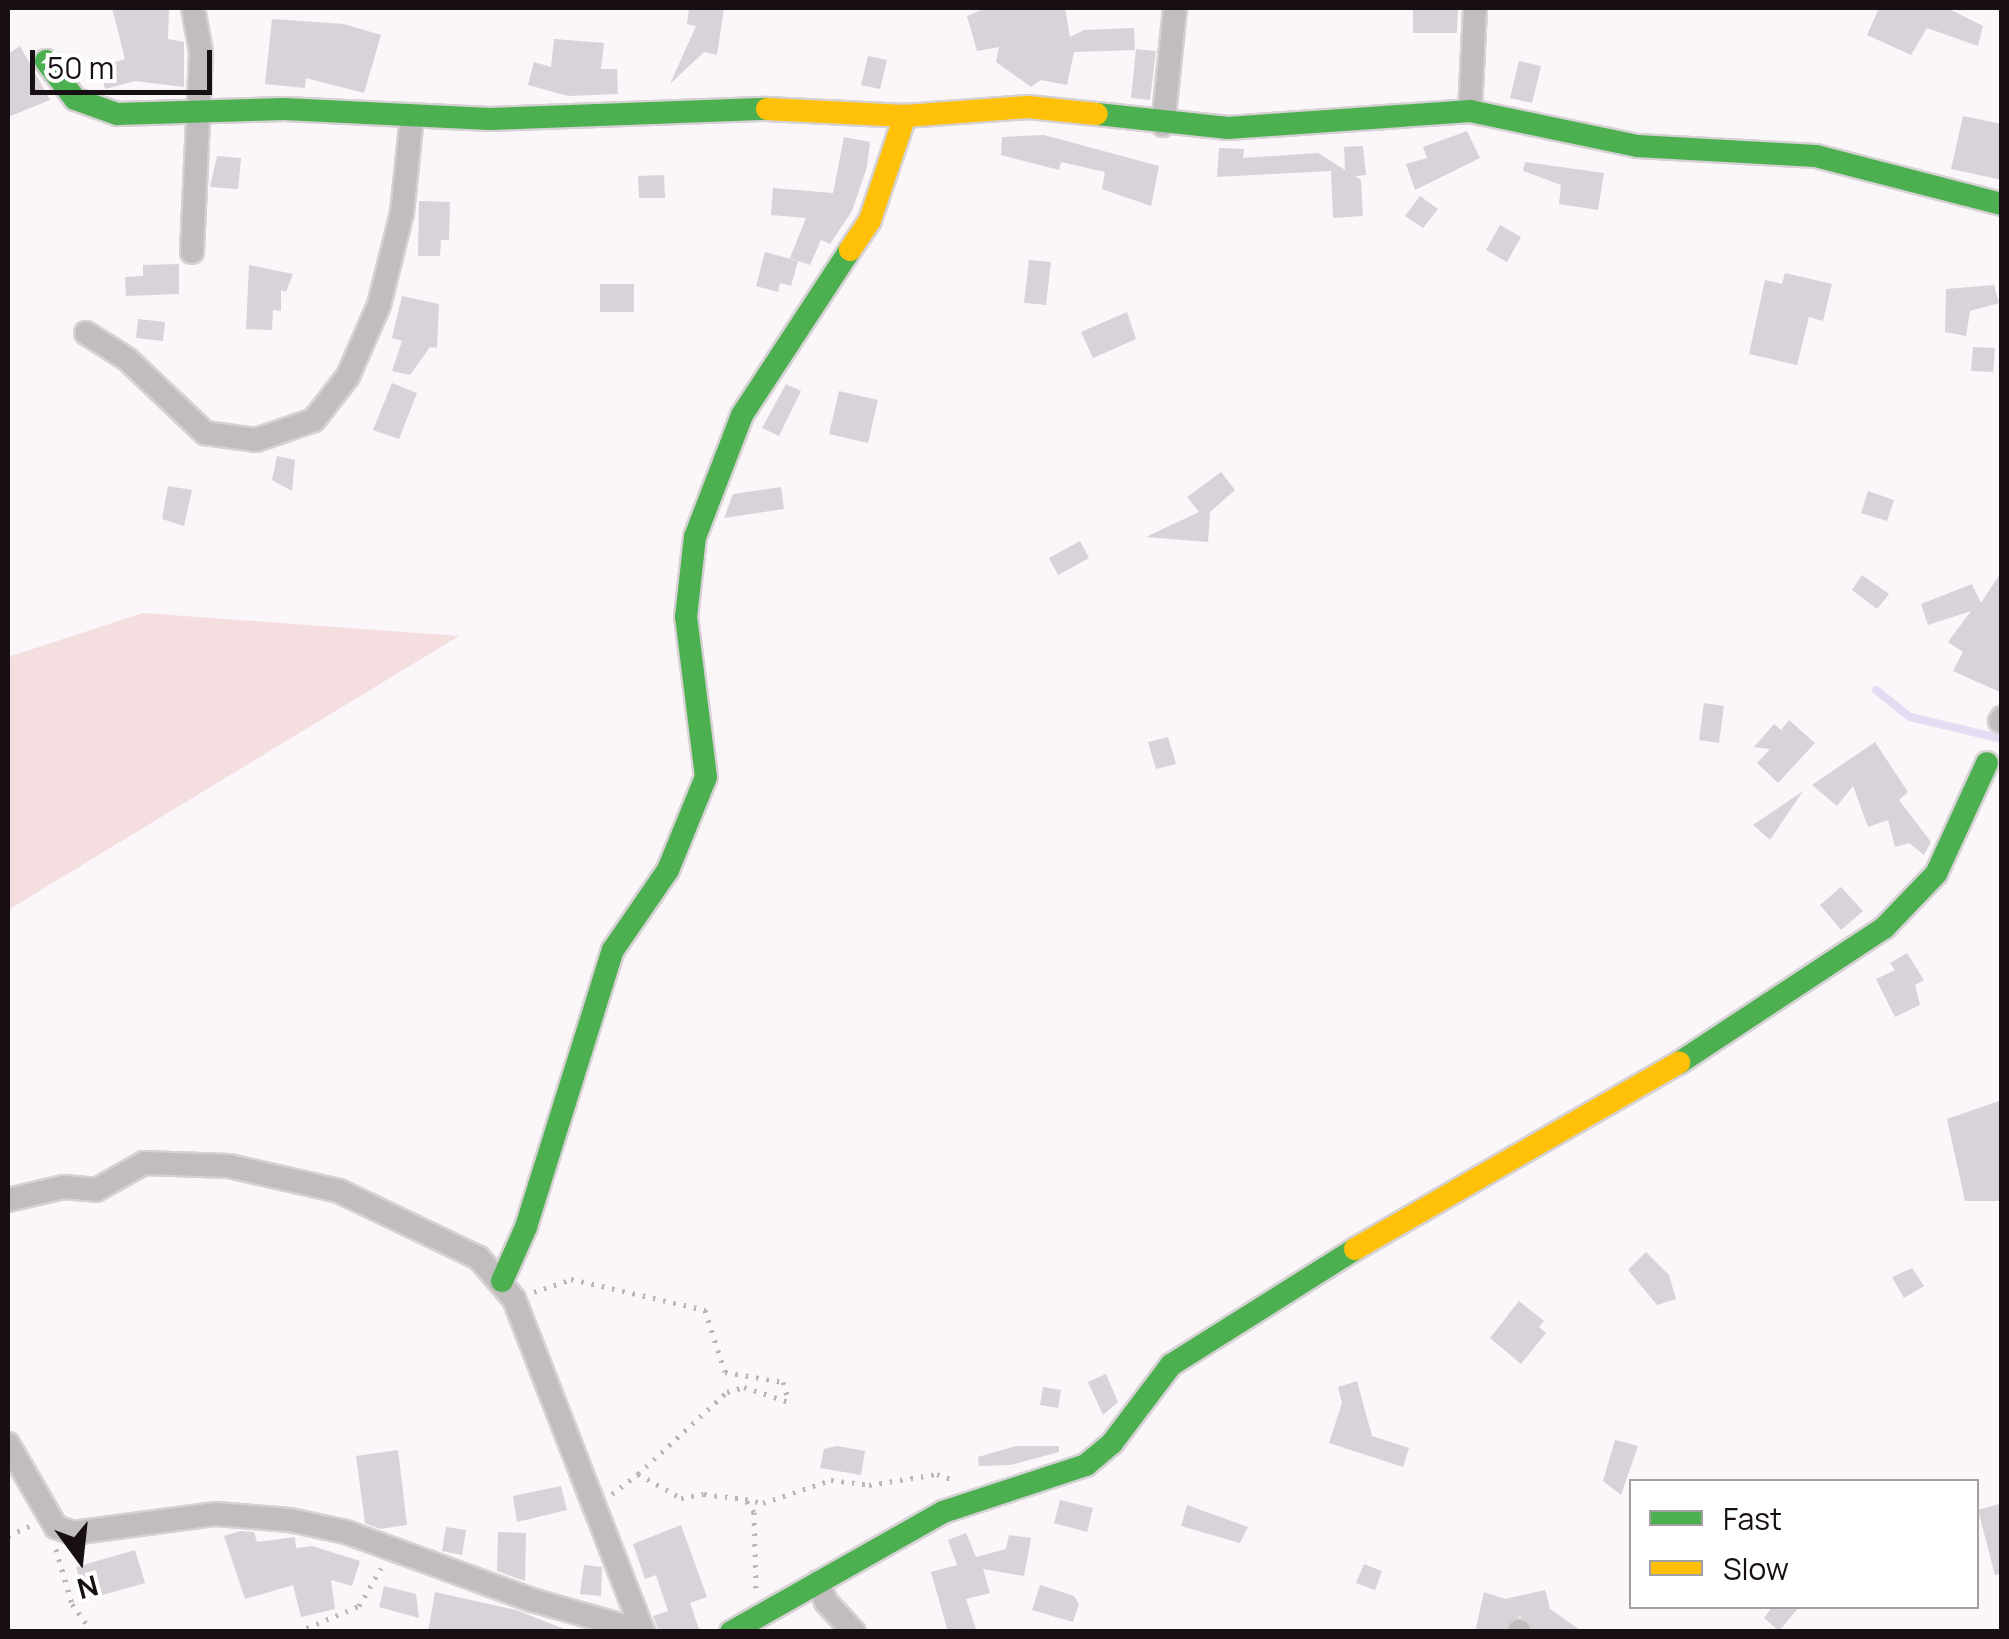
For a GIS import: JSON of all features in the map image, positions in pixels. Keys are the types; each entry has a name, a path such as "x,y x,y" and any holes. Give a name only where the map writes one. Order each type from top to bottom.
{"street":[{"path":"192,252 201,52 193,8"},
{"path":"1164,125 1175,8"},
{"path":"1470,111 1475,8"},
{"path":"46,61 64,89 89,106 117,114 284,109 412,116 770,109 905,116 1028,107 1164,125 1315,126 1470,111 1636,146 1816,156 2002,204"},
{"path":"86,333 128,358 205,432 256,440 314,420 348,376 379,304 402,213 412,116"},
{"path":"508,1290 613,950 668,870 706,777 686,617 695,537 742,415 870,220 905,116"},
{"path":"731,1632 985,1492 1062,1475 1100,1456 1171,1364 1448,1190 1677,1064 1884,928 1936,874 1991,764"},
{"path":"8,1200 64,1187 96,1190 144,1163 229,1166 339,1191 479,1258 508,1290 643,1630"},
{"path":"8,1444 56,1527 82,1535 247,1515 323,1526 532,1600 643,1630"},
{"path":"818,1582 826,1602 854,1632"}],"path":[{"path":"508,1290 570,1279 705,1310 725,1372 783,1382 790,1402 744,1387 727,1392 638,1474 594,1508"},
{"path":"638,1474 681,1498 704,1494 763,1503 830,1480 869,1484 937,1474 985,1492"},
{"path":"745,1499 754,1512 751,1538 763,1614"},
{"path":"8,1536 27,1524 56,1527 56,1558 72,1604 92,1632"},
{"path":"297,1632 359,1606 395,1550"}],"shaded area":[{"path":"143,613 459,636 8,910 8,657"}],"building":[{"path":"112,8 169,8 168,39 184,42 184,87 135,81 105,89 100,67 125,59"},
{"path":"689,8 724,8 717,55 704,52 670,84 696,26 687,24"},
{"path":"986,8 1065,8 1070,37 1084,30 1134,28 1135,50 1074,52 1067,85 1041,80 1031,87 996,62 999,47 977,51 967,16"},
{"path":"1413,8 1458,8 1457,33 1413,33"},
{"path":"1879,8 1947,8 1983,26 1978,46 1927,28 1911,55 1867,35"},
{"path":"272,19 344,24 381,35 364,93 306,78 305,88 265,84"},
{"path":"554,39 604,43 601,69 617,69 618,94 568,96 528,85 534,62 551,67"},
{"path":"20,46 50,100 8,117 8,54"},
{"path":"1136,49 1156,51 1150,100 1131,98"},
{"path":"868,56 887,60 880,89 861,85"},
{"path":"1519,61 1541,66 1532,103 1510,98"},
{"path":"1963,116 2002,124 2002,180 1951,169"},
{"path":"1467,131 1480,158 1415,190 1406,164 1427,158 1423,147"},
{"path":"1044,135 1159,166 1151,206 1102,189 1105,172 1061,162 1059,170 1001,155 1002,137"},
{"path":"844,137 870,142 867,167 852,211 830,244 821,240 810,265 790,258 806,218 771,215 773,188 833,193"},
{"path":"1363,146 1366,175 1355,176 1361,180 1363,216 1333,218 1331,171 1217,177 1219,148 1244,149 1243,158 1318,153 1345,170 1344,147"},
{"path":"217,156 241,158 238,189 210,187"},
{"path":"1525,162 1604,173 1598,210 1559,204 1561,185 1523,171"},
{"path":"664,175 665,198 639,198 638,176"},
{"path":"1420,196 1438,209 1423,228 1405,216"},
{"path":"419,201 450,202 449,240 441,240 440,256 418,256"},
{"path":"1500,225 1521,237 1507,262 1486,250"},
{"path":"765,252 798,261 791,286 780,283 778,292 756,286"},
{"path":"1029,260 1051,262 1046,305 1024,303"},
{"path":"179,264 179,294 126,296 125,277 143,276 143,265"},
{"path":"249,265 293,274 286,292 281,290 281,311 273,310 272,330 246,329"},
{"path":"1785,273 1832,284 1823,321 1809,317 1797,365 1749,354 1765,280 1782,284"},
{"path":"600,284 634,284 634,312 600,312"},
{"path":"1994,285 1999,303 1970,311 1966,336 1945,332 1946,289"},
{"path":"402,296 439,304 437,348 430,347 410,375 392,371 402,341 392,338"},
{"path":"1127,312 1136,339 1093,358 1081,332"},
{"path":"138,319 165,322 163,341 136,338"},
{"path":"1973,347 1995,348 1993,372 1971,371"},
{"path":"392,383 417,393 399,439 373,430"},
{"path":"786,384 801,391 779,436 762,428"},
{"path":"839,391 878,400 868,443 829,434"},
{"path":"277,456 295,460 292,491 272,480"},
{"path":"1221,472 1235,490 1210,512 1208,542 1146,537 1199,512 1187,497"},
{"path":"168,486 192,490 184,526 162,519"},
{"path":"781,487 784,509 724,518 733,494"},
{"path":"1868,491 1894,500 1887,521 1861,513"},
{"path":"1080,541 1089,558 1058,575 1049,558"},
{"path":"2002,571 2002,693 1953,671 1963,652 1948,642 1971,611 1928,625 1921,604 1972,584 1981,603"},
{"path":"1862,575 1889,594 1877,609 1852,590"},
{"path":"1704,703 1724,706 1719,743 1699,740"},
{"path":"1789,720 1815,743 1778,783 1757,763 1770,749 1754,747 1774,724 1781,730"},
{"path":"1168,737 1176,764 1156,769 1148,742"},
{"path":"1875,742 1908,792 1899,800 1931,842 1924,855 1909,843 1895,847 1888,820 1868,827 1853,786 1837,806 1812,785"},
{"path":"1803,791 1770,840 1753,825"},
{"path":"1841,887 1863,911 1841,930 1820,905"},
{"path":"1907,953 1924,980 1915,985 1920,1005 1895,1017 1876,979 1895,970 1890,963"},
{"path":"2002,1100 2002,1201 1965,1201 1947,1119"},
{"path":"1646,1252 1669,1275 1676,1299 1657,1305 1628,1270"},
{"path":"1912,1268 1924,1286 1904,1298 1892,1277"},
{"path":"1519,1301 1544,1321 1539,1327 1546,1333 1521,1364 1490,1338"},
{"path":"1106,1374 1118,1402 1103,1415 1088,1382"},
{"path":"1357,1381 1372,1436 1409,1448 1403,1467 1329,1443 1342,1403 1338,1387"},
{"path":"1043,1387 1061,1390 1058,1408 1040,1405"},
{"path":"1615,1440 1638,1446 1621,1495 1603,1481"},
{"path":"837,1446 865,1451 861,1475 820,1468 824,1449"},
{"path":"1016,1446 1059,1446 1059,1452 1010,1465 979,1466 978,1457"},
{"path":"398,1450 407,1525 380,1529 365,1523 356,1456"},
{"path":"561,1486 567,1510 517,1522 513,1496"},
{"path":"1060,1500 1093,1508 1087,1532 1054,1523"},
{"path":"2002,1503 2002,1574 1995,1575 1979,1510"},
{"path":"1187,1505 1248,1527 1240,1543 1181,1526"},
{"path":"681,1525 707,1597 690,1603 700,1632 659,1632 653,1616 668,1611 656,1575 645,1579 633,1544"},
{"path":"446,1527 466,1530 462,1555 442,1551"},
{"path":"254,1532 257,1542 295,1537 296,1548 312,1546 360,1561 352,1586 331,1580 335,1609 301,1617 293,1585 245,1599 224,1536"},
{"path":"498,1532 526,1533 525,1581 497,1571"},
{"path":"966,1533 976,1557 1006,1549 1009,1535 1031,1538 1024,1576 983,1569 990,1593 966,1599 977,1632 948,1632 931,1572 957,1565 948,1540"},
{"path":"135,1550 145,1583 85,1600 76,1567"},
{"path":"1364,1564 1382,1571 1375,1590 1356,1583"},
{"path":"584,1565 602,1567 601,1596 580,1594"},
{"path":"1040,1585 1074,1596 1079,1604 1073,1622 1032,1610"},
{"path":"384,1586 416,1594 419,1618 379,1607"},
{"path":"1545,1590 1550,1609 1583,1632 1534,1632 1520,1616 1504,1632 1475,1632 1484,1592 1505,1599"},
{"path":"435,1592 516,1610 572,1632 428,1632"},
{"path":"1771,1609 1797,1609 1779,1631 1764,1618"}],"waterway":[{"path":"1876,690 1910,717 2002,739"}],"traffic: fast":[{"path":"46,61 75,99 117,114 284,109 490,119 767,109"},
{"path":"1097,114 1228,128 1470,111 1637,146 1816,156 2002,204"},
{"path":"502,1281 526,1227 613,950 668,870 706,777 686,617 695,537 742,415 850,250"},
{"path":"1679,1063 1884,928 1936,874 1987,763"},
{"path":"731,1632 943,1512 1086,1465 1112,1443 1171,1365 1355,1249"}],"traffic: slow":[{"path":"767,109 905,116 1028,107 1097,114"},
{"path":"850,250 870,220 905,116"},
{"path":"1355,1249 1679,1063"}]}
